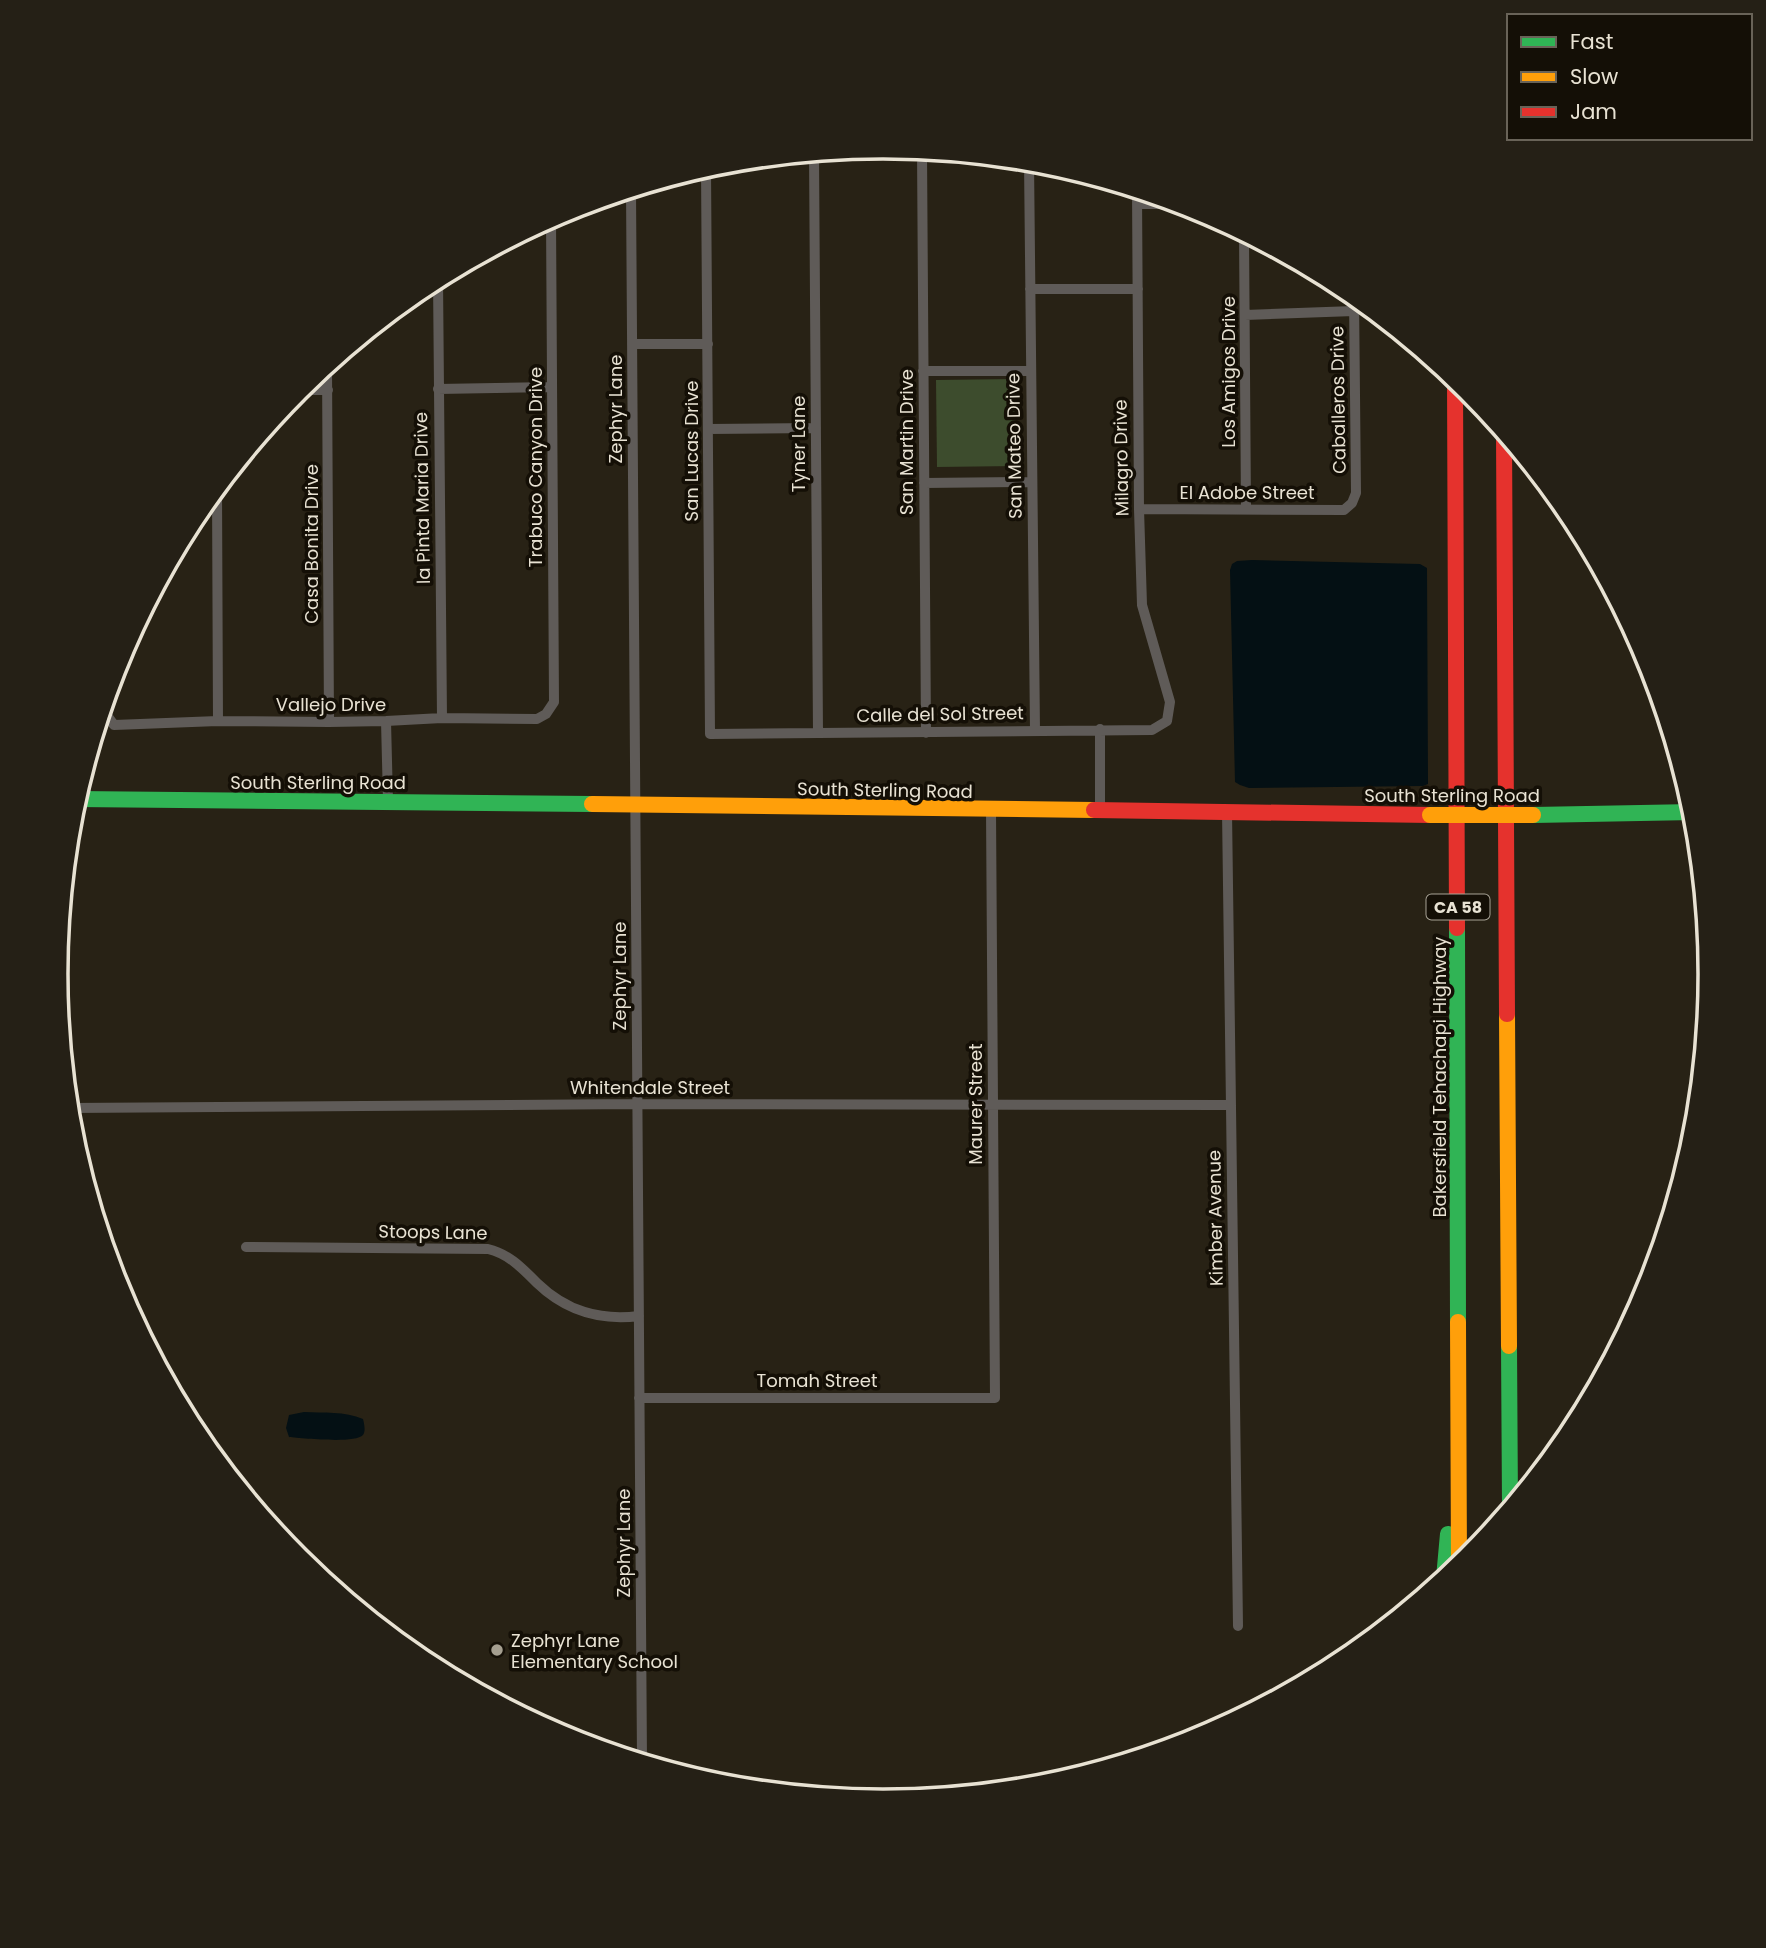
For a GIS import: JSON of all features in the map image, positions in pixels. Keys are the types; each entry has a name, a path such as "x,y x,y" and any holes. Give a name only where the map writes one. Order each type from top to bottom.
{"main road":[{"name":"Bakersfield Tehachapi Highway","path":"1455,394 1459,1550"},
{"name":"CA 58","path":"1504,447 1510,1494"},
{"name":"South Sterling Road","path":"88,799 1430,815 1681,812"},
{"path":"1509,1389 1515,1487"},
{"path":"1445,1563 1458,1436"}],"street":[{"name":"San Martin Drive","path":"922,160 926,733"},
{"name":"Tyner Lane","path":"814,163 818,733"},
{"name":"San Mateo Drive","path":"1029,173 1035,731"},
{"name":"San Lucas Drive","path":"706,179 710,734"},
{"name":"Zephyr Lane","path":"631,199 642,1752"},
{"name":"Milagro Drive","path":"1137,200 1142,606 1170,702 1167,721"},
{"path":"1137,204 1150,204"},
{"name":"Trabuco Canyon Drive","path":"546,714 554,702 551,230"},
{"name":"Los Amigos Drive","path":"1244,244 1246,509"},
{"path":"1030,289 1138,289"},
{"name":"la Pinta Maria Drive","path":"438,292 442,718"},
{"path":"1245,314 1354,311"},
{"name":"Caballeros Drive","path":"1352,503 1356,493 1354,311"},
{"path":"632,344 708,344"},
{"path":"923,371 1031,370"},
{"name":"Casa Bonita Drive","path":"328,379 329,722"},
{"path":"438,389 552,387"},
{"path":"315,390 328,390"},
{"path":"708,429 816,428"},
{"path":"924,483 1031,482"},
{"name":"El Adobe Street","path":"1139,509 1344,510 1352,503"},
{"path":"217,506 218,721"},
{"name":"Vallejo Drive","path":"109,718 114,725 218,721 537,719 546,714"},
{"path":"386,721 388,801"},
{"name":"Calle del Sol Street","path":"710,734 1152,730 1167,721"},
{"path":"1100,729 1100,810"},
{"name":"Maurer Street","path":"991,810 995,1398"},
{"name":"Kimber Avenue","path":"1227,811 1238,1626"},
{"name":"Whitendale Street","path":"80,1108 637,1104 1231,1105"},
{"name":"Stoops Lane","path":"246,1247 488,1249 508,1256 549,1294 577,1310 608,1318 639,1316"},
{"name":"Tomah Street","path":"639,1398 995,1398"}],"green space":[{"path":"1015,379 1016,466 937,467 936,380"}],"shaded area":[{"path":"1237,561 1420,564 1427,568 1428,784 1249,788 1235,782 1230,570 1232,564"},
{"path":"304,1412 356,1416 363,1419 364,1433 358,1438 339,1440 289,1437 286,1428 289,1415"}],"traffic: fast":[{"path":"88,799 592,804"},
{"path":"1533,815 1681,812"},
{"path":"1457,928 1458,1322"},
{"path":"1509,1346 1510,1494"},
{"path":"1445,1563 1448,1534"}],"traffic: slow":[{"path":"592,804 1094,810"},
{"path":"1430,815 1533,815"},
{"path":"1507,1014 1509,1346"},
{"path":"1458,1322 1459,1550"}],"traffic: jam":[{"path":"1455,394 1457,928"},
{"path":"1504,447 1507,1014"},
{"path":"1094,810 1430,815"}],"place":[{"name":"Zephyr Lane Elementary School","path":"497,1650"}]}
